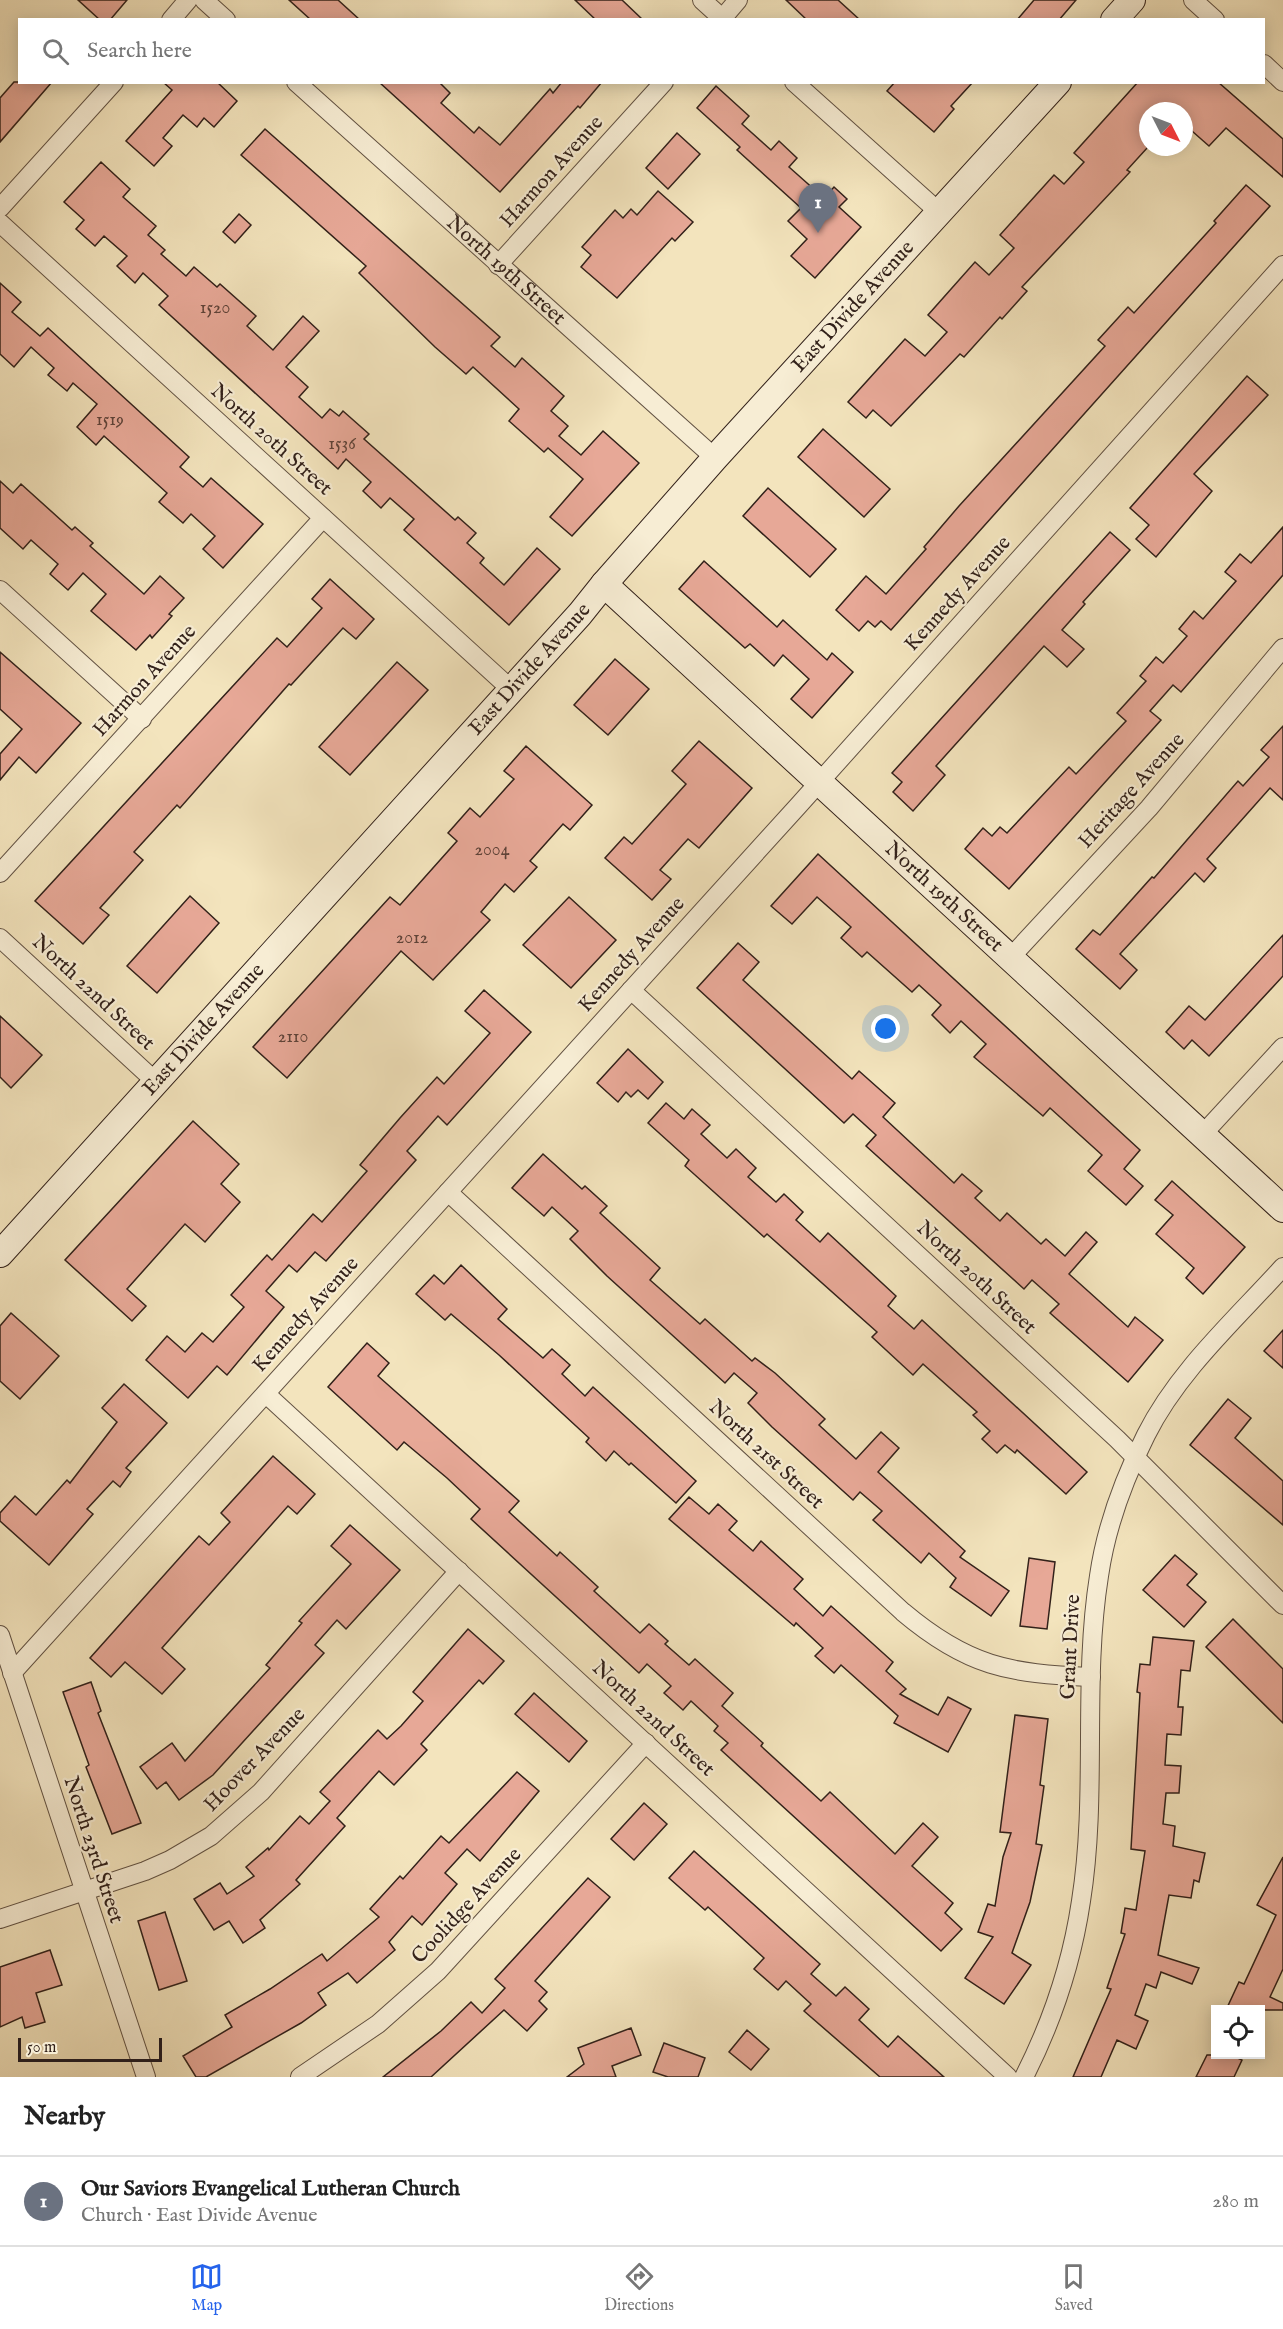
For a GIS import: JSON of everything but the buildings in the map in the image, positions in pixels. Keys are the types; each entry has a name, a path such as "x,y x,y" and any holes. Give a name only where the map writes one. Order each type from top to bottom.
{"street":[{"path":"173,18 188,0"},
{"path":"204,0 224,18"},
{"path":"702,0 721,18"},
{"path":"723,18 738,0"},
{"path":"1116,18 1132,0"},
{"path":"1194,0 1213,18"},
{"path":"1265,66 1283,82"},
{"path":"0,208 112,84"},
{"name":"North 19th Street","path":"298,84 715,458"},
{"name":"Harmon Avenue","path":"498,265 662,84"},
{"path":"796,84 940,213"},
{"name":"East Divide Avenue","path":"0,1254 512,690 715,458 1056,84"},
{"name":"North 20th Street","path":"0,223 512,690"},
{"name":"Kennedy Avenue","path":"12,1673 819,783 1283,265"},
{"name":"Harmon Avenue","path":"0,873 323,518"},
{"name":"North 19th Street","path":"604,584 1283,1209"},
{"path":"0,590 142,719"},
{"name":"Heritage Avenue","path":"1010,958 1149,808 1283,648"},
{"name":"North 22nd Street","path":"0,938 156,1082"},
{"name":"North 20th Street","path":"631,990 1136,1457 1283,1605"},
{"path":"1202,1135 1283,1047"},
{"name":"North 21st Street","path":"448,1192 930,1634 959,1653 999,1668 1041,1675 1091,1677"},
{"name":"Grant Drive","path":"1024,2077 1059,1992 1081,1900 1087,1838 1095,1600 1103,1551 1117,1503 1147,1433 1172,1393 1283,1267"},
{"name":"North 22nd Street","path":"266,1394 1008,2077"},
{"name":"Hoover Avenue","path":"0,1919 170,1860 229,1822 261,1792 459,1571"},
{"name":"North 23rd Street","path":"0,1635 146,2077"},
{"name":"Coolidge Avenue","path":"300,2077 378,2024 438,1971 646,1743"}],"place":[{"name":"Our Saviors Evangelical Lutheran Church","path":"818,233"}]}
